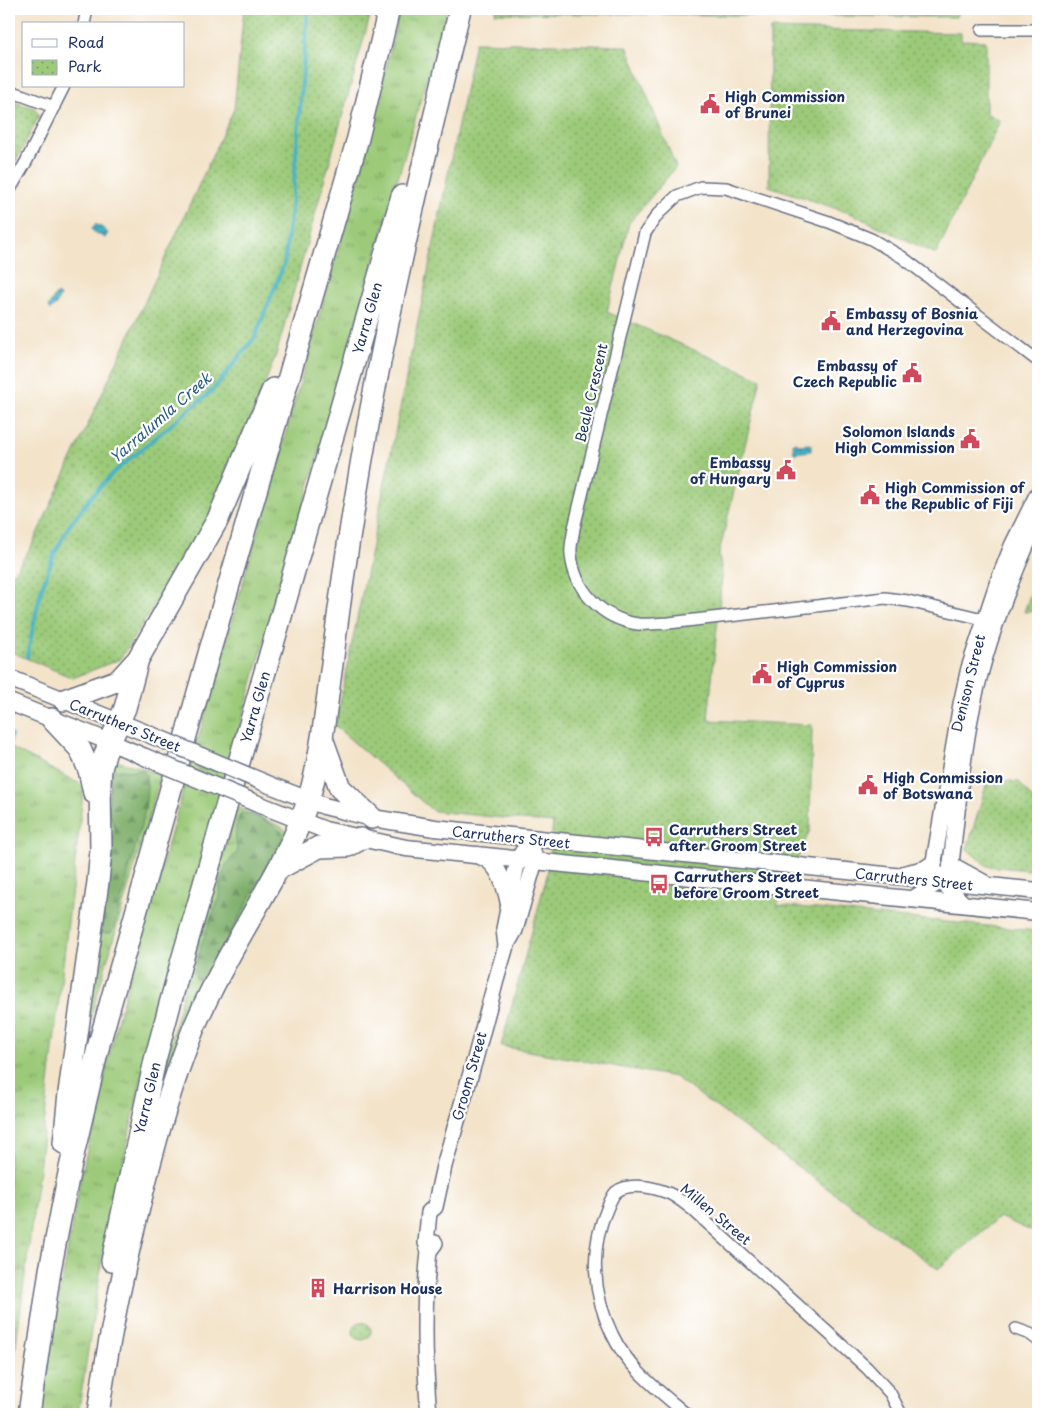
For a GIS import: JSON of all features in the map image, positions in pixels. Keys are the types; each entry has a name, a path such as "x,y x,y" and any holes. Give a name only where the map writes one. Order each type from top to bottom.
{"highway":[{"path":"50,1270 70,1168 99,1044 358,138 389,9"},
{"path":"98,1414 108,1350 126,1259 157,1133 174,1080 217,978 278,870 302,821 308,800 322,738 345,561 370,415 410,220 458,9"},
{"name":"Yarra Glen","path":"88,1414 116,1237 155,1060 185,948 458,9"},
{"path":"64,700 119,680 138,659 218,519 311,300"},
{"path":"29,1414 50,1270 69,1093 98,882 101,850 101,769 124,708 138,659"},
{"path":"52,720 80,749 89,770 100,820"},
{"path":"322,738 340,788 372,818"},
{"path":"278,870 320,848 348,846 361,839"}],"main road":[{"name":"Carruthers Street","path":"9,678 308,800 372,818 435,828 532,839 1038,891"},
{"name":"Carruthers Street","path":"9,702 263,806 325,830 361,839 406,848 1038,912"},
{"path":"477,855 489,861 495,869 506,890 509,904"},
{"path":"892,876 925,869 934,864"},
{"path":"951,865 990,886"}],"street":[{"path":"84,22 87,9"},
{"path":"982,30 1038,30"},
{"path":"9,191 63,88"},
{"path":"9,93 16,93 54,107"},
{"name":"Beale Crescent","path":"990,621 908,601 885,598 669,623 639,624 621,620 601,610 584,592 574,574 570,553 574,528 645,233 658,214 677,196 702,187 726,188 829,222 871,239 902,257 1038,361"},
{"name":"Denison Street","path":"912,899 940,882 950,871 966,743 990,621 1012,546 1038,493"},
{"name":"Denison Street","path":"964,904 940,882 933,867 960,704 969,668 1038,519"},
{"name":"Groom Street","path":"506,946 504,929 518,859 532,839"},
{"name":"Groom Street","path":"429,1414 425,1371 424,1312 429,1251 426,1243 430,1212 434,1207 506,946 515,930 535,861 532,839"},
{"name":"Millen Street","path":"686,1414 631,1364 612,1336 601,1309 594,1260 597,1239 611,1200 615,1193 626,1187 648,1187 669,1193 693,1210 867,1368 890,1393 901,1414"},
{"path":"1016,1329 1030,1334 1038,1340"}],"green space":[{"path":"244,9 372,9 276,355 213,514 120,659 73,678 9,651 9,580 32,545 234,109"},
{"path":"400,9 447,9 215,812 139,1088 102,1261 78,1414 35,1414 49,1355 80,1181 117,1022 366,153"},
{"path":"496,9 959,9 956,17 495,13"},
{"path":"770,29 961,33 961,40 986,41 986,113 1000,121 936,254 852,214 769,186"},
{"path":"475,42 627,46 676,167 629,223 607,312 761,379 719,553 722,576 708,720 812,725 810,830 777,905 1038,931 1038,1234 999,1217 938,1269 675,1077 501,1046 547,875 553,823 433,811 335,726"},
{"path":"9,101 35,108 39,116 9,175"},
{"path":"1038,573 1038,611 1024,612"},
{"path":"9,747 84,786 39,1169 9,1398"},
{"path":"112,760 161,775 87,1030"},
{"path":"111,771 142,771 146,774 145,810 114,928 111,933 101,933 108,846 114,836 115,829 108,813"},
{"path":"988,779 1019,782 1038,806 1038,871 987,866 967,849"},
{"path":"237,807 280,826 288,832 152,1116 180,1004"},
{"path":"241,813 252,815 268,822 282,832 284,837 206,978 196,979 194,973 198,956 210,920 220,898 220,881 226,865 237,852 236,827"},
{"path":"362,1322 368,1325 371,1331 368,1337 362,1340 356,1337 353,1331 356,1325"}],"water":[{"path":"95,224 108,233 105,238 93,231 92,229"},
{"path":"56,294 60,296 56,305 50,310 48,307"},
{"path":"797,442 797,445 811,444 811,451 794,453 793,443"}],"waterway":[{"name":"Yarralumla Creek","path":"27,656 41,590 53,557 69,526 90,498 114,472 213,390 255,337 284,264 293,192 308,9"},
{"name":"Yarralumla Creek","path":"9,744 11,735"}],"place":[{"name":"High Commission of Brunei","path":"710,104"},
{"name":"Embassy of Bosnia and Herzegovina","path":"831,321"},
{"name":"Embassy of Czech Republic","path":"912,373"},
{"name":"Solomon Islands High Commission","path":"970,439"},
{"name":"Embassy of Hungary","path":"786,470"},
{"name":"High Commission of the Republic of Fiji","path":"870,495"},
{"name":"High Commission of Cyprus","path":"762,674"},
{"name":"High Commission of Botswana","path":"868,785"},
{"name":"Carruthers Street after Groom Street","path":"654,837"},
{"name":"Carruthers Street before Groom Street","path":"659,884"},
{"name":"Harrison House","path":"318,1288"}]}
